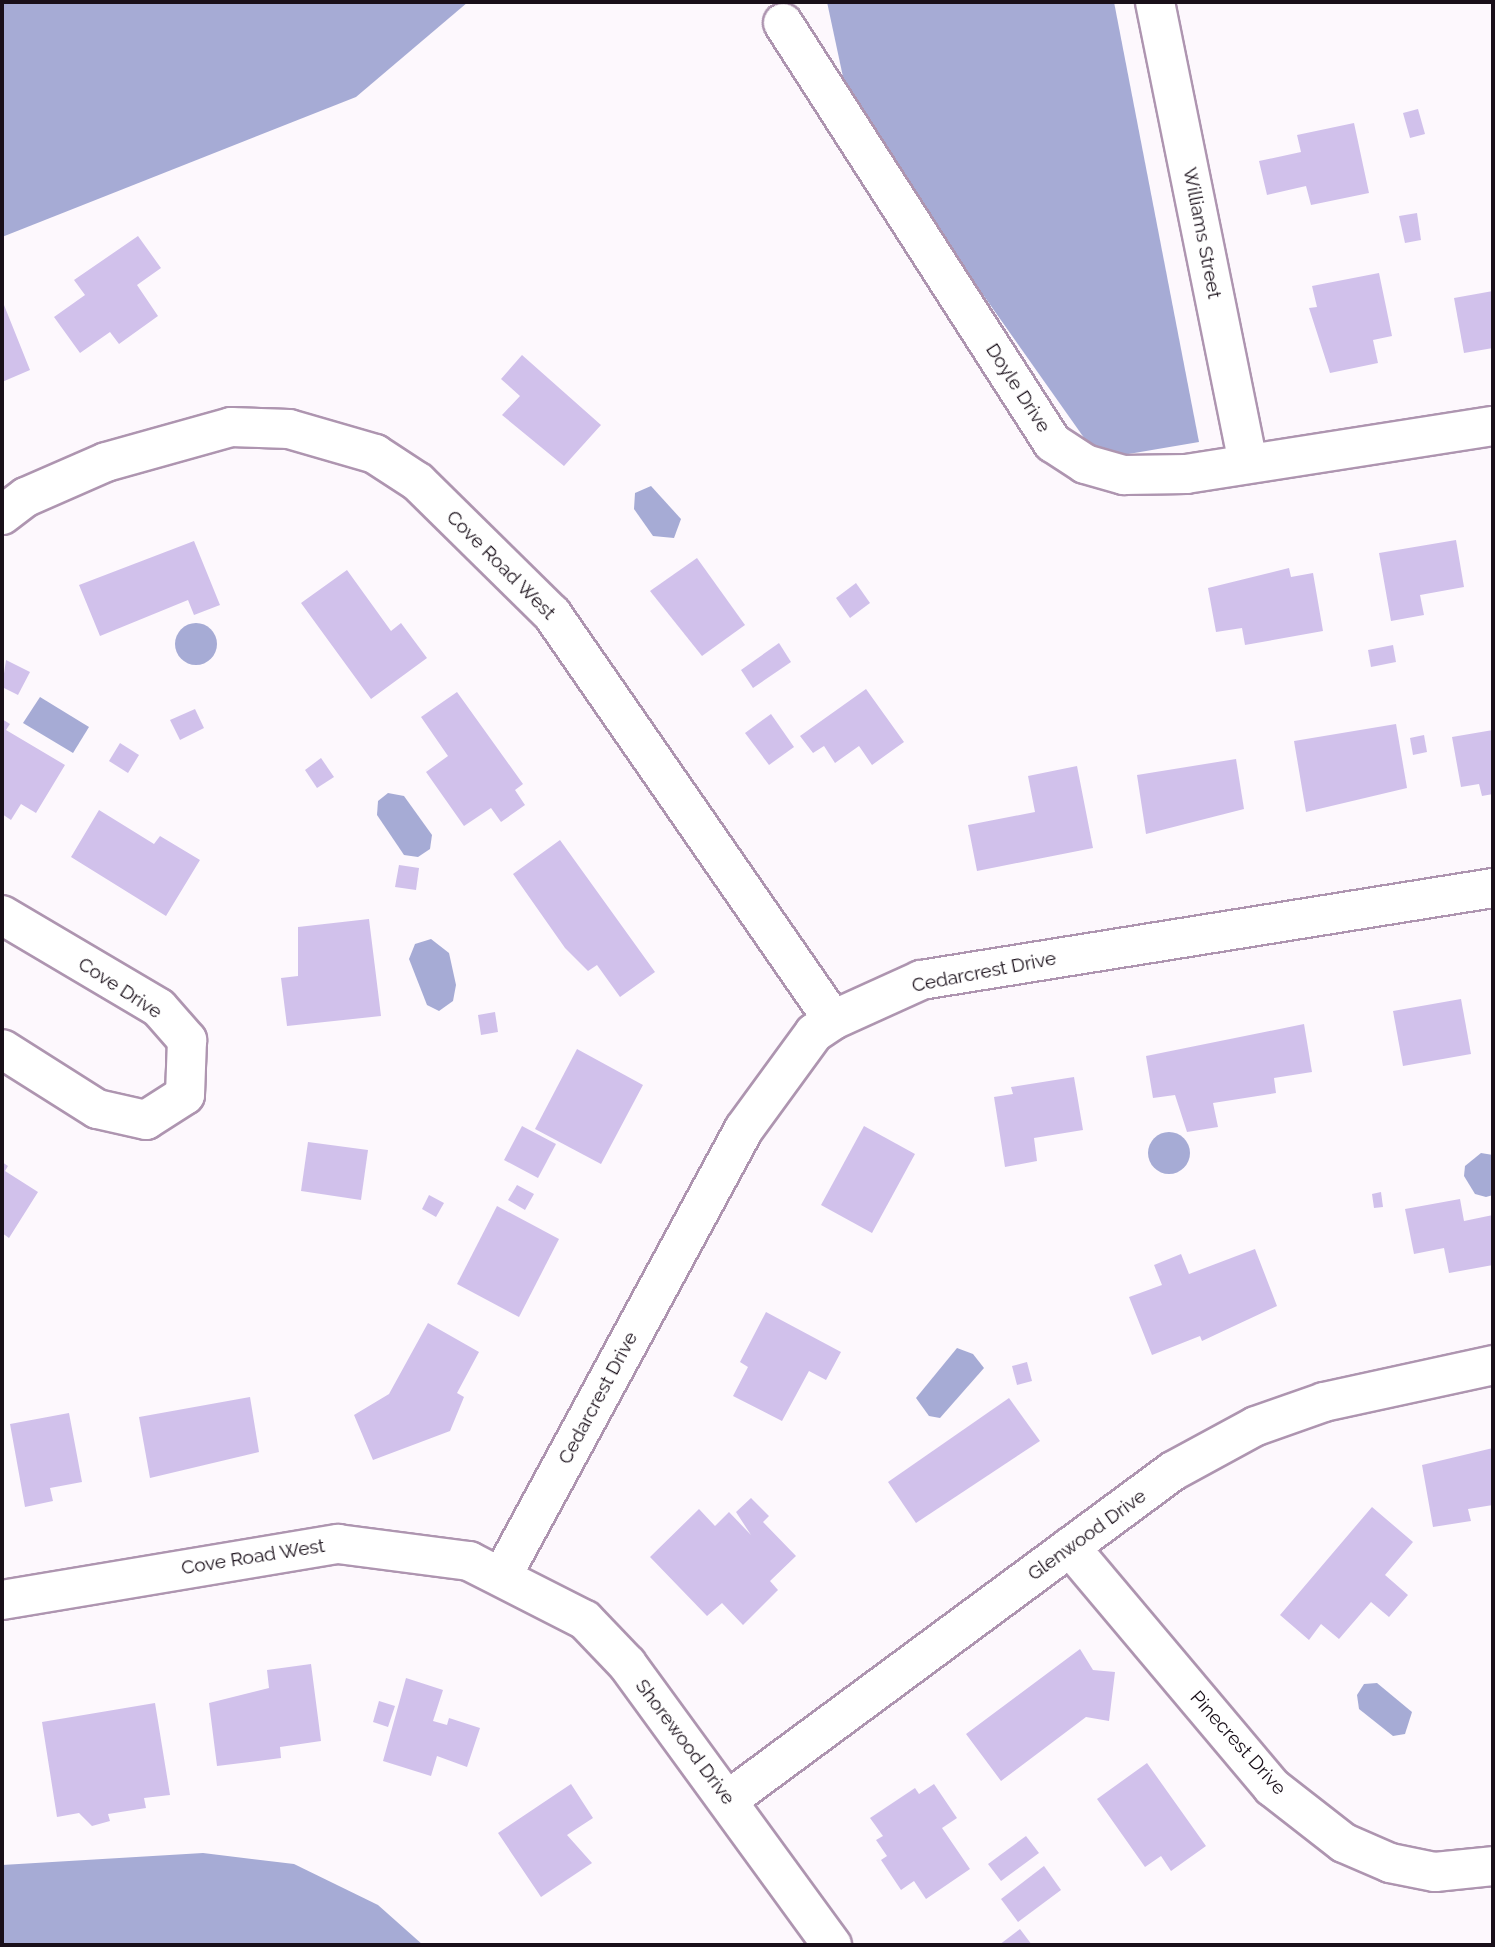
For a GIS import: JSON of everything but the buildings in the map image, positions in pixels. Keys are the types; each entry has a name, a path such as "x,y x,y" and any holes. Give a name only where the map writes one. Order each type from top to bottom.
{"street":[{"name":"Williams Street","path":"1155,2 1248,463"},
{"name":"Doyle Drive","path":"783,23 1053,443 1085,464 1124,475 1186,474 1493,426"},
{"name":"Cove Road West","path":"2,515 26,497 106,462 231,427 289,429 375,454 418,482 552,614 833,1020"},
{"name":"Cedarcrest Drive","path":"502,1576 744,1129 814,1033 833,1020 921,981 1493,888"},
{"name":"Cove Drive","path":"2,915 159,1008 187,1040 185,1095 146,1120 97,1109 2,1049"},
{"name":"Glenwood Drive","path":"728,1800 1173,1471 1256,1426 1337,1399 1493,1365"},
{"name":"Cove Road West","path":"2,1600 338,1544 414,1549 502,1576"},
{"name":"Pinecrest Drive","path":"1070,1547 1272,1787 1344,1843 1390,1863 1435,1872 1493,1866"},
{"name":"Shorewood Drive","path":"502,1576 585,1620 628,1664 832,1945"}],"water":[{"path":"2,2 468,2 356,97 2,237"},
{"path":"827,2 1114,2 1199,442 1099,459 849,105"},
{"path":"651,486 681,519 674,538 653,536 634,509 635,493"},
{"path":"196,623 211,629 217,644 211,659 196,665 181,659 175,644 181,629"},
{"path":"40,697 89,727 73,753 23,723"},
{"path":"388,793 404,796 432,835 430,849 418,857 404,855 377,815 378,801"},
{"path":"431,939 449,953 456,985 453,1001 439,1011 427,1005 409,959 415,944"},
{"path":"1169,1132 1184,1138 1190,1153 1184,1168 1169,1174 1154,1168 1148,1153 1154,1138"},
{"path":"1481,1153 1493,1155 1493,1195 1486,1197 1475,1194 1464,1176 1465,1166"},
{"path":"957,1348 973,1354 984,1368 940,1418 929,1416 916,1398"},
{"path":"1377,1683 1412,1712 1405,1734 1393,1736 1359,1709 1357,1695 1364,1684"},
{"path":"203,1853 294,1864 378,1905 423,1945 2,1945 2,1865"}]}
